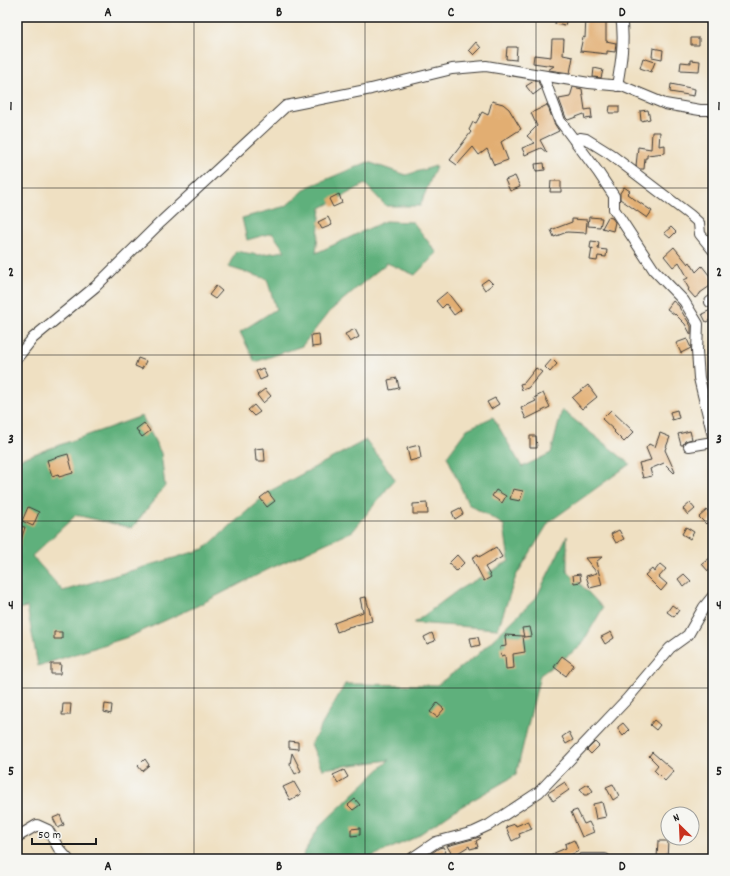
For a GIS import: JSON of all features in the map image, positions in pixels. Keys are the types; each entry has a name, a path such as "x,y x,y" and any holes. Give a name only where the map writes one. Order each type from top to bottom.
{"street":[{"path":"617,86 623,28 621,17"},
{"path":"17,358 33,338 95,287 161,222 286,106 371,89 452,69 486,66 589,83 622,86 665,104 700,110 713,110"},
{"path":"543,76 560,121 614,196 614,209 654,270 684,301 698,324 697,351 699,378 713,436"},
{"path":"574,140 580,138 586,139 610,154 690,215 699,223 700,234 713,250"},
{"path":"689,446 713,442"},
{"path":"411,859 436,842 474,832 489,825 539,792 612,715 670,648 688,635 704,607 713,596"},
{"path":"17,836 37,825 48,830 59,849 68,859"},
{"path":"582,859 605,859"}],"green space":[{"path":"368,162 406,175 436,166 420,206 386,206 365,184 321,208 316,253 385,221 413,222 437,253 415,275 387,263 329,312 302,346 255,362 240,332 276,309 267,279 228,267 236,251 258,255 285,251 272,233 247,240 242,218 286,206 308,187"},
{"path":"562,410 630,464 549,522 516,576 498,629 414,623 458,590 509,561 504,525 468,504 447,456 467,429 493,417 522,467 551,453"},
{"path":"142,416 161,453 165,486 132,528 76,515 32,556 63,591 204,549 270,491 366,440 395,479 353,531 267,570 197,606 131,636 38,666 27,607 17,609 17,460"},
{"path":"567,536 567,570 603,608 580,647 540,675 516,775 457,809 414,838 366,859 301,859 319,827 389,760 322,769 311,744 345,684 437,685 476,656 536,598"}],"building":[{"path":"556,17 567,17 565,26 555,24"},
{"path":"586,17 606,17 606,41 616,43 615,52 607,51 607,54 580,51 583,37 585,38"},
{"path":"691,38 699,38 699,45 691,45"},
{"path":"552,39 564,39 563,55 573,57 570,73 548,70 554,66 533,63 534,55 551,57"},
{"path":"476,42 481,48 474,55 469,50"},
{"path":"507,47 517,47 516,60 506,59"},
{"path":"653,48 663,50 662,59 652,57"},
{"path":"643,58 655,62 651,72 640,68"},
{"path":"691,60 700,61 699,71 680,70 681,62 691,63"},
{"path":"594,68 603,70 601,78 593,77"},
{"path":"534,81 538,81 541,89 533,95 526,86"},
{"path":"671,84 695,89 694,96 670,92"},
{"path":"573,87 582,89 585,110 591,109 592,118 585,119 584,114 568,120 566,118 559,99 570,97"},
{"path":"492,101 503,104 509,109 521,129 501,142 508,160 494,165 487,149 479,155 473,147 457,165 450,160 471,132 469,130 473,122 476,123 482,112 488,115"},
{"path":"547,104 554,123 559,131 540,140 547,153 541,148 525,155 522,148 535,143 527,136 537,126 531,113"},
{"path":"610,106 619,106 619,113 609,113"},
{"path":"648,110 650,119 641,121 640,111"},
{"path":"652,132 660,132 659,146 665,145 665,153 647,155 647,158 645,158 644,169 640,169 636,166 638,147 651,149"},
{"path":"544,163 545,170 536,171 535,164"},
{"path":"515,176 520,187 510,191 505,180"},
{"path":"551,181 561,181 561,192 550,192"},
{"path":"624,187 630,191 627,194 652,211 647,218 620,199 620,193"},
{"path":"339,194 342,203 333,207 329,199"},
{"path":"328,217 332,225 322,229 318,222"},
{"path":"589,217 602,218 600,227 588,226"},
{"path":"608,217 612,218 615,222 613,231 602,228"},
{"path":"572,219 587,220 586,233 567,232 554,237 551,230 572,222"},
{"path":"671,227 676,232 670,238 664,233"},
{"path":"591,241 599,242 598,249 607,250 606,257 598,256 597,261 590,260 592,248 590,248"},
{"path":"674,247 688,264 690,262 696,272 702,266 713,280 713,284 695,298 688,290 689,289 684,280 688,278 679,262 673,267 664,256"},
{"path":"488,279 493,284 485,290 481,284"},
{"path":"216,286 222,291 215,299 209,295"},
{"path":"447,292 461,310 454,315 446,304 442,308 436,301"},
{"path":"673,301 679,306 691,326 691,335 685,324 675,314 667,309"},
{"path":"713,309 713,319 706,322 702,314"},
{"path":"355,329 359,337 350,342 345,334"},
{"path":"319,334 320,346 312,347 311,335"},
{"path":"687,339 691,348 681,353 676,343"},
{"path":"138,358 146,361 142,369 135,366"},
{"path":"552,359 557,364 550,372 545,367"},
{"path":"263,368 267,377 260,380 256,371"},
{"path":"536,368 542,372 528,388 522,390 520,384 524,383"},
{"path":"397,378 399,388 390,390 388,380"},
{"path":"588,385 597,397 582,409 572,398"},
{"path":"265,389 271,396 263,403 257,395"},
{"path":"543,393 550,407 526,419 521,408 536,401 534,398"},
{"path":"495,398 499,404 491,409 487,402"},
{"path":"254,405 260,412 254,416 248,410"},
{"path":"611,410 634,432 624,442 602,419"},
{"path":"677,410 679,418 672,420 670,412"},
{"path":"144,423 150,431 142,437 136,429"},
{"path":"690,431 692,439 685,441 683,445 681,445 678,434"},
{"path":"660,433 670,437 665,450 675,472 674,473 664,463 650,469 652,476 643,478 639,463 651,460 646,448 649,444 655,447"},
{"path":"530,436 536,436 537,448 530,448"},
{"path":"419,445 421,458 410,461 407,448"},
{"path":"264,448 265,461 256,461 255,449"},
{"path":"68,454 73,473 59,477 58,474 52,476 47,460"},
{"path":"513,489 523,491 520,501 510,499"},
{"path":"496,490 506,496 502,503 492,496"},
{"path":"268,492 275,501 267,507 260,498"},
{"path":"427,503 428,514 413,514 413,504"},
{"path":"690,503 695,509 688,515 683,509"},
{"path":"28,507 39,512 33,526 22,521"},
{"path":"460,508 463,514 455,519 452,512"},
{"path":"707,510 713,517 706,524 699,517"},
{"path":"17,526 25,527 19,547 17,547"},
{"path":"686,527 694,532 690,539 682,534"},
{"path":"619,530 624,539 616,543 611,534"},
{"path":"496,547 502,557 485,567 491,577 484,581 472,558 478,554 479,557"},
{"path":"457,555 464,563 456,571 449,563"},
{"path":"602,557 596,562 602,585 590,588 586,576 597,573 585,558"},
{"path":"710,558 713,562 713,568 708,571 702,564"},
{"path":"660,564 666,569 659,577 667,584 661,591 645,575 652,569 654,572"},
{"path":"580,574 581,582 574,583 573,575"},
{"path":"684,574 691,581 684,587 678,579"},
{"path":"366,597 372,621 348,627 337,632 334,623 363,612 360,598"},
{"path":"672,605 679,610 674,617 667,612"},
{"path":"530,627 532,636 524,637 522,628"},
{"path":"54,632 62,632 62,639 54,639"},
{"path":"611,632 614,638 605,644 601,637"},
{"path":"432,633 435,641 427,644 424,637"},
{"path":"505,635 523,636 525,652 513,654 514,668 506,669 505,655 501,656 500,647 506,646"},
{"path":"478,637 480,645 472,647 470,638"},
{"path":"562,656 574,665 566,676 554,667"},
{"path":"51,664 61,664 60,674 51,674"},
{"path":"437,703 444,709 437,717 430,712"},
{"path":"63,704 71,704 70,715 62,715"},
{"path":"105,704 112,705 111,714 104,712"},
{"path":"654,720 660,725 656,730 650,725"},
{"path":"623,723 629,730 623,736 618,727"},
{"path":"569,732 573,740 566,744 562,737"},
{"path":"289,741 298,742 298,749 289,748"},
{"path":"595,742 599,746 591,754 587,750"},
{"path":"652,752 674,771 665,781 654,770 658,765 649,756"},
{"path":"292,753 301,771 295,774 290,764"},
{"path":"145,759 149,765 142,771 138,766"},
{"path":"344,770 348,777 338,783 333,775"},
{"path":"294,782 301,794 290,800 283,787"},
{"path":"565,782 569,790 553,801 548,793"},
{"path":"588,784 593,791 587,795 584,795 580,789"},
{"path":"613,784 619,796 613,800 606,787"},
{"path":"355,799 360,805 353,810 348,805"},
{"path":"602,802 606,817 596,819 593,804"},
{"path":"577,810 584,824 589,822 594,832 582,837 571,812"},
{"path":"60,815 64,825 58,828 53,818"},
{"path":"528,821 532,829 519,834 520,837 512,841 506,827 515,824 516,826"},
{"path":"360,828 360,835 351,836 351,829"},
{"path":"480,837 481,838 476,841 478,847 470,849 469,846 453,856 447,846"},
{"path":"574,840 579,851 566,857 567,859 555,859 552,854 566,848 565,844"},
{"path":"658,841 660,841 660,846 668,846 667,859 657,858"},
{"path":"443,847 446,852 432,859 423,859 439,848"}]}
